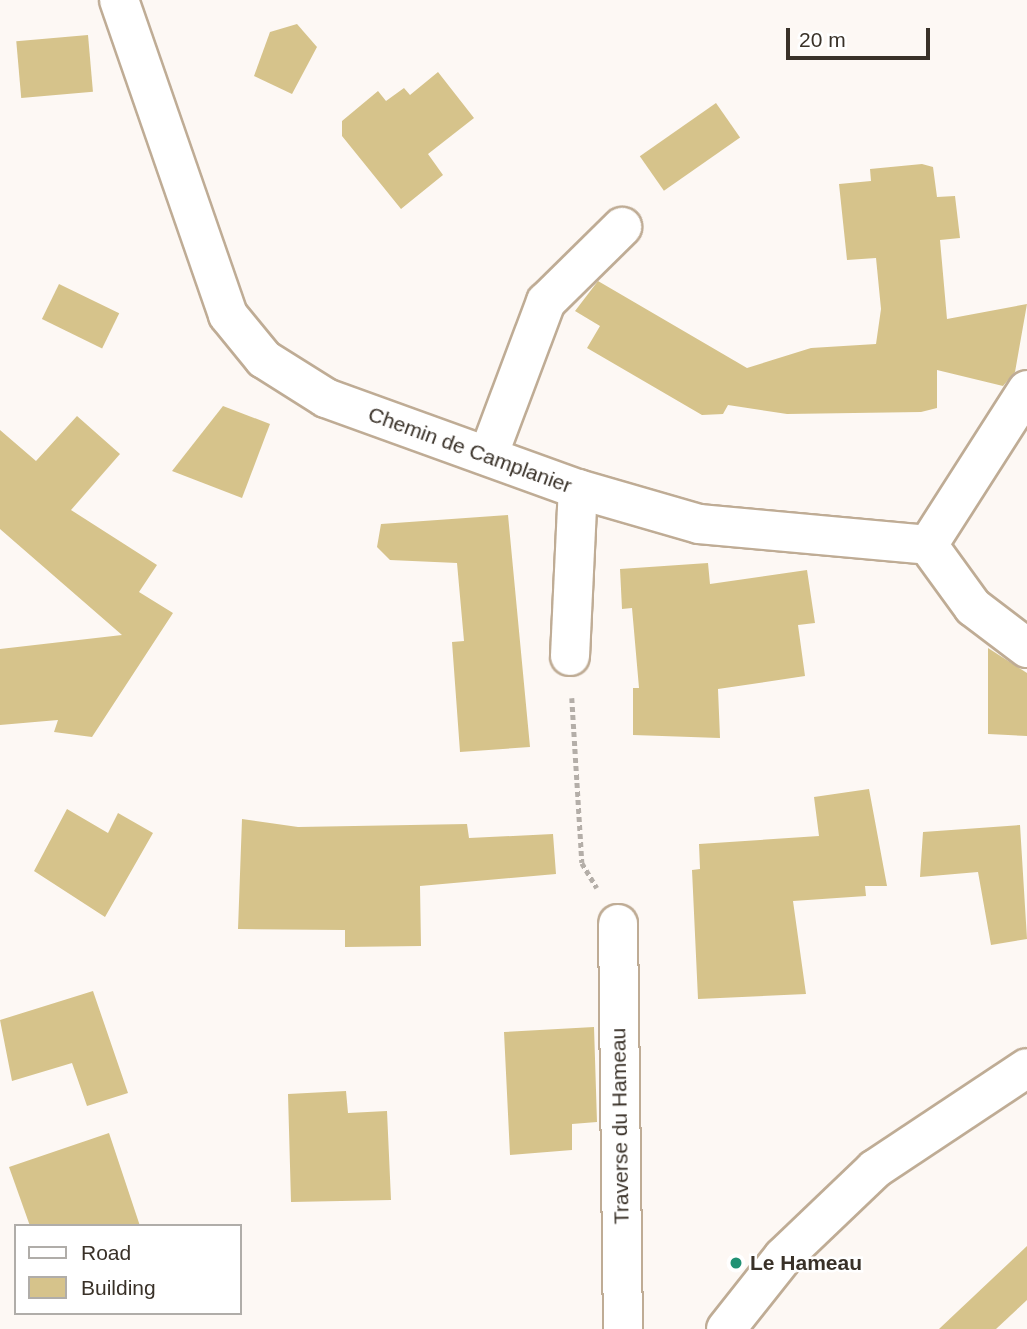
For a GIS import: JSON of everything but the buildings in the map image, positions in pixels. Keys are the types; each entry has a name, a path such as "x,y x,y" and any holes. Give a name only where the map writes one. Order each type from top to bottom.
{"street":[{"name":"Chemin de Camplanier","path":"119,0 228,315 264,359 326,398 578,489 699,524 928,545"},
{"path":"488,456 546,302 622,227"},
{"path":"1027,390 928,545 973,607 1027,648"},
{"path":"570,656 578,489"},
{"name":"Traverse du Hameau","path":"618,924 623,1329"},
{"path":"726,1329 783,1256 875,1169 1027,1068"}],"path":[{"path":"570,656 582,863"}],"place":[{"name":"Le Hameau","path":"736,1263"}]}
